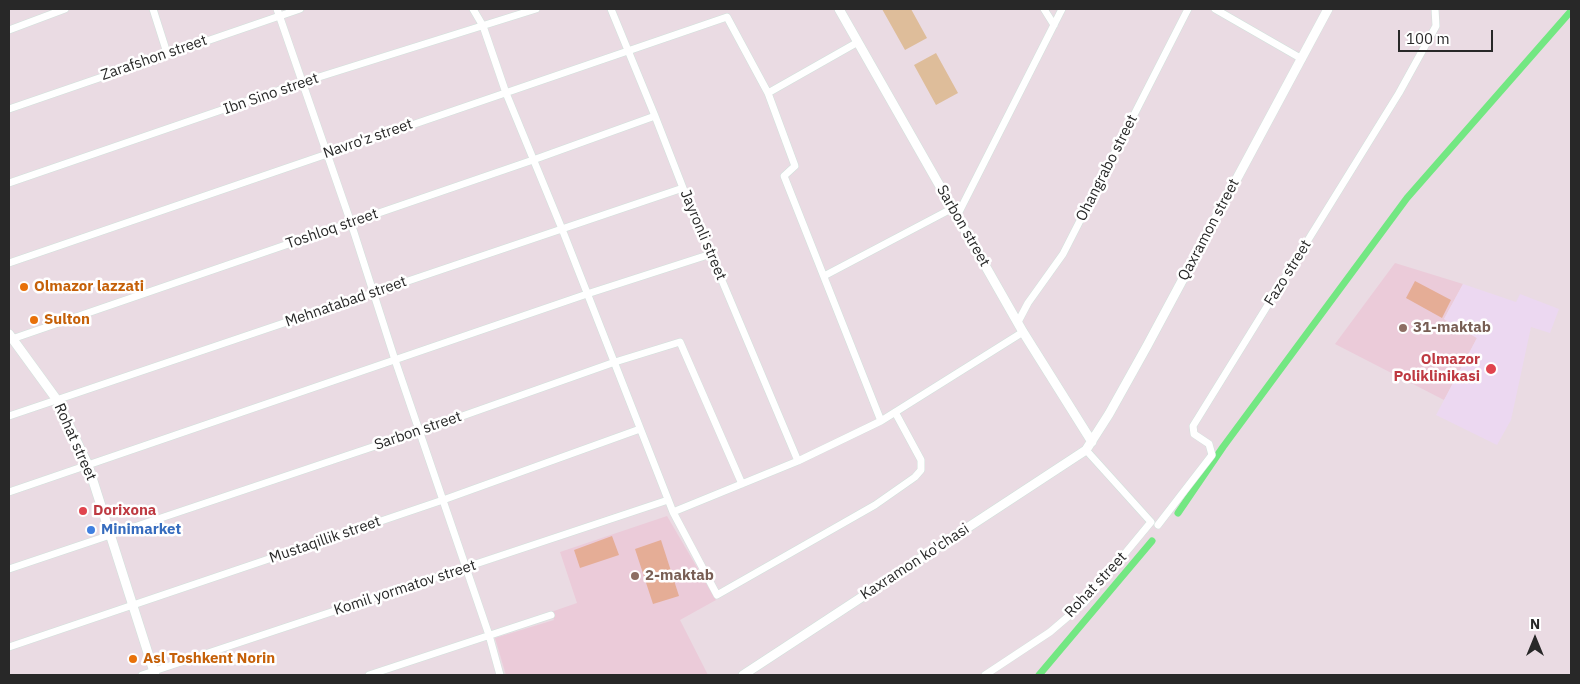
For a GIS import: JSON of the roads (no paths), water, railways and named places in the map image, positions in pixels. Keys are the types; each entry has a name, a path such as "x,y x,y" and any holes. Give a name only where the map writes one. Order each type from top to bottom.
{"street":[{"path":"9,30 65,9"},
{"path":"153,9 167,53"},
{"name":"Zarafshon street","path":"9,109 278,12 300,9"},
{"path":"473,9 483,26 506,93 615,362 668,500 717,595 875,505 915,477 921,470 921,460 895,412"},
{"name":"Ibn Sino street","path":"9,183 303,82 536,9"},
{"name":"Jayronli street","path":"611,9 683,188 798,461"},
{"name":"Sarbon street","path":"839,9 1089,446"},
{"path":"1044,9 1054,25"},
{"path":"824,276 955,212 1062,9"},
{"name":"Ohangrabo street","path":"1018,322 1028,304 1063,254 1188,9"},
{"path":"1215,9 1302,59"},
{"name":"Qaxramon street","path":"1089,446 1142,354 1328,9"},
{"name":"Fazo street","path":"1154,523 1212,454 1209,444 1194,434 1193,426 1399,93 1436,26 1435,9"},
{"path":"278,12 489,635 500,675"},
{"name":"Navro'z street","path":"9,264 327,153 727,17 768,93"},
{"path":"858,42 768,93 795,166 784,176 881,421"},
{"name":"Toshloq street","path":"10,338 351,223 655,116"},
{"name":"Mehnatаbаd street","path":"9,416 683,188"},
{"path":"9,492 587,294 711,254"},
{"path":"673,512 798,461 881,421 1023,332"},
{"name":"Rohat street","path":"10,338 56,400 88,465 154,673"},
{"name":"Sarbon street","path":"9,569 420,431 615,362 680,342 742,484"},
{"name":"Mustaqillik street","path":"9,647 443,500 640,429"},
{"path":"1089,446 1154,523"},
{"name":"Kaxramon ko'chasi","path":"743,675 1089,446"},
{"name":"Komil yormatov street","path":"142,675 154,673 668,500"},
{"name":"Rohat street","path":"985,675 1050,632 1084,603 1154,523"},
{"path":"369,675 551,615"}],"waterway":[{"path":"1178,513 1223,447 1407,198 1571,11"},
{"path":"1039,675 1152,541"}],"place":[{"name":"Olmazor lazzati","path":"24,287"},
{"name":"Sulton","path":"34,320"},
{"name":"31-maktab","path":"1403,328"},
{"name":"Olmazor Poliklinikasi","path":"1491,369"},
{"name":"Dorixona","path":"83,511"},
{"name":"Minimarket","path":"91,530"},
{"name":"2-maktab","path":"635,576"},
{"name":"Asl Toshkent Norin","path":"133,659"}]}
